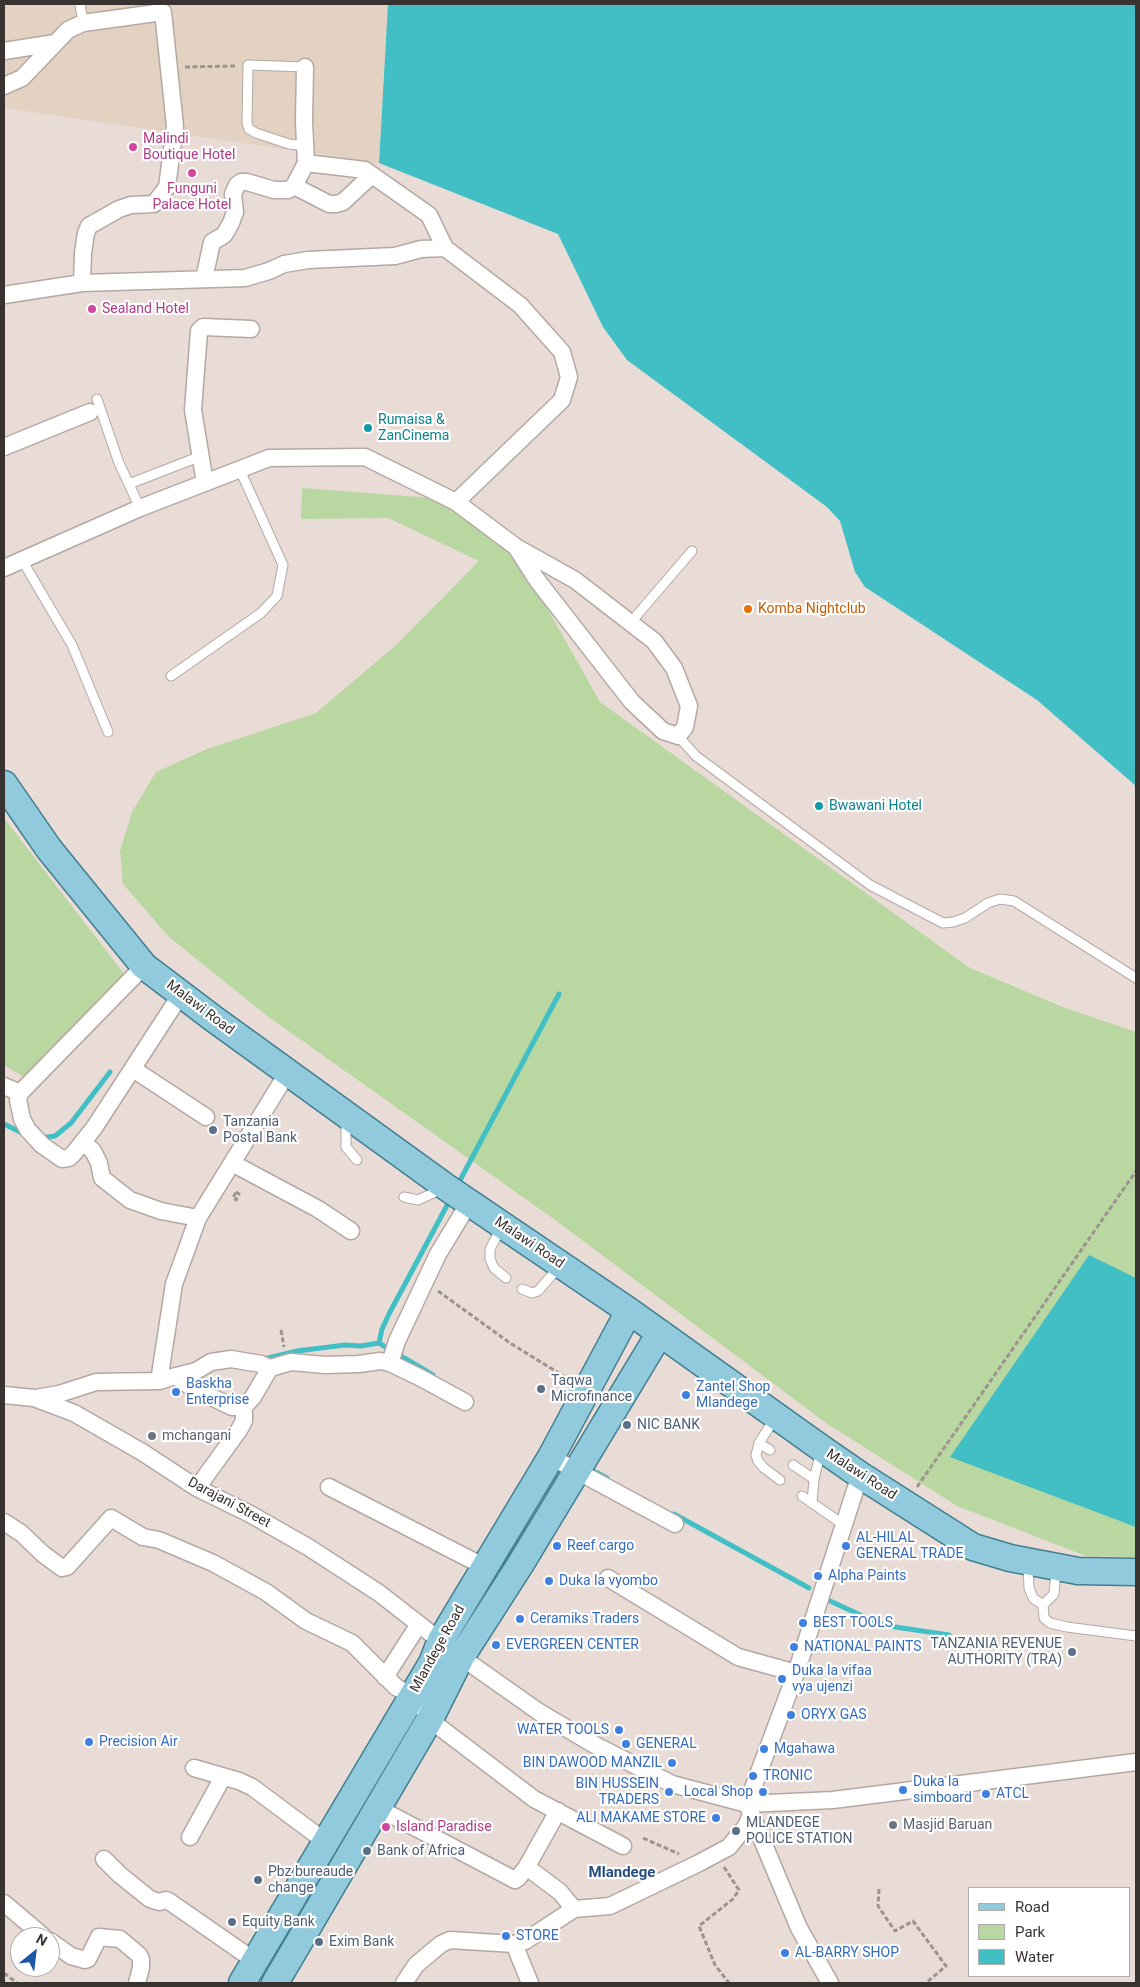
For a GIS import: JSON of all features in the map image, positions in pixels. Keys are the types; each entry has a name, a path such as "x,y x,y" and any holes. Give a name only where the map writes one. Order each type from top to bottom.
{"main road":[{"name":"Malawi Road","path":"4,784 49,849 144,966 446,1187 630,1311 860,1475 974,1547 1028,1562 1078,1571 1136,1572"},
{"name":"Mlandege Road","path":"275,1983 431,1717 447,1659 485,1567 551,1457 630,1311"},
{"name":"Mlandege Road","path":"242,1983 412,1696 447,1659 520,1565 660,1333"}],"street":[{"path":"4,86 22,78 68,30 83,23 164,12 175,126 167,187 154,204 130,205 89,226 83,253 82,283"},
{"path":"4,52 55,43"},
{"path":"204,278 212,242 224,235 232,223 235,212 233,194 237,185 241,182 247,182 281,191 294,186 306,163 304,122 305,67"},
{"path":"306,163 364,170 429,215 444,248 520,305 562,352 569,376 562,400 456,502"},
{"path":"294,186 329,204 336,204 343,202 372,175"},
{"path":"4,295 82,283 246,278 284,264 308,260 395,256 421,249 444,248"},
{"path":"205,483 193,410 199,331 203,327 251,329"},
{"path":"4,447 94,405"},
{"path":"4,568 140,508 269,458 365,457 456,502 516,547 575,580 654,641 674,668 688,706 685,727 678,736 663,731 632,702 537,580 516,547"},
{"path":"144,966 20,1093 18,1108 28,1130 42,1145 56,1155 66,1159 69,1158 83,1142 133,1069 181,994"},
{"path":"133,1069 206,1117"},
{"path":"158,1381 174,1284 198,1218 288,1072"},
{"path":"4,1086 20,1093"},
{"path":"83,1142 93,1151 99,1163 102,1178 130,1200 162,1211 198,1218"},
{"path":"232,1163 318,1209 351,1231"},
{"path":"34,1398 59,1394 96,1382 182,1380 211,1362 231,1359 262,1364 270,1368 291,1362 325,1365 380,1361 393,1353 438,1254 469,1203"},
{"path":"393,1353 421,1378 465,1402"},
{"path":"197,1488 239,1430 244,1421 244,1407 253,1397 270,1368"},
{"path":"182,1380 232,1407 244,1407"},
{"name":"Darajani Street","path":"4,1395 34,1398 74,1413 142,1452 197,1488 250,1514 308,1547 379,1593 419,1624 447,1659 593,1744 672,1784 749,1810 1136,1762"},
{"path":"551,1457 675,1524"},
{"path":"404,1983 416,1965 441,1944 450,1940 514,1944 525,1941 574,1909 610,1906 729,1847 746,1826 749,1810 796,1673 860,1475"},
{"path":"329,1487 485,1567"},
{"path":"4,1522 21,1533 43,1554 62,1568 66,1567 108,1520 115,1519 143,1537 159,1540 213,1563 266,1592 297,1616 352,1643 396,1687 412,1696 438,1726 534,1798 622,1846"},
{"path":"608,1578 738,1657 796,1673"},
{"path":"385,1677 419,1624"},
{"path":"194,1768 252,1788 326,1842"},
{"path":"190,1838 223,1777"},
{"path":"378,1808 515,1880 526,1868 558,1812"},
{"path":"749,1810 799,1928 830,1983"},
{"path":"104,1859 120,1875 150,1899 159,1902 166,1900 170,1902 255,1961"},
{"path":"526,1868 560,1892 574,1909"},
{"path":"4,1903 32,1927"},
{"path":"60,1948 71,1956 85,1960 88,1959 99,1938 120,1939 141,1959 137,1983"},
{"path":"514,1944 530,1983"}],"lane":[{"path":"80,4 83,23"},
{"path":"305,67 248,65 247,123 249,130 289,144 306,146"},
{"path":"94,405 140,508"},
{"path":"129,484 201,456"},
{"path":"171,676 261,613 277,596 284,565 240,470"},
{"path":"631,622 692,550"},
{"path":"22,560 72,645 108,732"},
{"path":"678,736 696,756 870,885 943,923 959,920 1000,899 1014,901 1136,978"},
{"path":"346,1113 346,1147 357,1160"},
{"path":"404,1198 418,1200 446,1187"},
{"path":"502,1225 490,1249 490,1259 494,1268 506,1278"},
{"path":"522,1289 532,1292 538,1291 561,1265"},
{"path":"776,1415 759,1442 756,1455 758,1462 780,1480"},
{"path":"759,1442 770,1450"},
{"path":"812,1503 814,1479 821,1448"},
{"path":"793,1465 814,1479"},
{"path":"802,1496 844,1526"},
{"path":"1028,1562 1029,1588 1032,1598 1043,1605"},
{"path":"1056,1567 1054,1594 1043,1605 1044,1618 1050,1623 1067,1627 1136,1636"}],"path":[{"path":"169,68 248,65"},
{"path":"905,1504 1136,1171"},
{"path":"425,1283 510,1343 575,1383"},
{"path":"281,1330 283,1344"},
{"path":"643,1838 699,1863 718,1859 739,1890 733,1899 699,1926 715,1965 729,1983"},
{"path":"879,1889 878,1906 895,1931 912,1921 946,1966 926,1983"},
{"path":"4,1973 17,1983"}],"shaded area":[{"path":"4,4 388,4 379,163 4,108"}],"green space":[{"path":"302,488 432,498 464,514 514,549 600,702 970,968 1063,1007 1136,1032 1136,1557 1086,1556 957,1506 826,1423 551,1217 266,1015 169,937 123,884 120,851 132,812 156,772 207,749 316,713 396,645 479,561 388,518 301,519"},
{"path":"4,818 128,979 76,1023 24,1077 4,1065"}],"water":[{"path":"388,4 1136,4 1136,786 1037,700 865,587 855,572 840,521 827,507 627,360 603,327 558,234 379,163"},
{"path":"1089,1255 1136,1278 1136,1527 950,1457"}],"waterway":[{"path":"457,1186 559,994"},
{"path":"41,1138 55,1136 71,1123 110,1072"},
{"path":"4,1124 26,1135"},
{"path":"379,1343 382,1329 390,1312 451,1198"},
{"path":"264,1359 297,1351 379,1343 433,1375"},
{"path":"588,1468 607,1478"},
{"path":"674,1514 809,1588"},
{"path":"828,1600 882,1625 949,1635"}],"place":[{"name":"Malindi Boutique Hotel","path":"133,147"},
{"name":"Funguni Palace Hotel","path":"192,173"},
{"name":"Sealand Hotel","path":"92,309"},
{"name":"Rumaisa & ZanCinema","path":"368,428"},
{"name":"Komba Nightclub","path":"748,609"},
{"name":"Bwawani Hotel","path":"819,806"},
{"name":"Tanzania Postal Bank","path":"213,1130"},
{"name":"Taqwa Microfinance","path":"541,1389"},
{"name":"Baskha Enterprise","path":"176,1392"},
{"name":"Zantel Shop Mlandege","path":"686,1395"},
{"name":"NIC BANK","path":"627,1425"},
{"name":"mchangani","path":"152,1436"},
{"name":"Reef cargo","path":"557,1546"},
{"name":"AL-HILAL GENERAL TRADE","path":"846,1546"},
{"name":"Alpha Paints","path":"818,1576"},
{"name":"Duka la vyombo","path":"549,1581"},
{"name":"Ceramiks Traders","path":"520,1619"},
{"name":"BEST TOOLS","path":"803,1623"},
{"name":"EVERGREEN CENTER","path":"496,1645"},
{"name":"NATIONAL PAINTS","path":"794,1647"},
{"name":"TANZANIA REVENUE AUTHORITY (TRA)","path":"1072,1652"},
{"name":"Duka la vifaa vya ujenzi","path":"782,1679"},
{"name":"ORYX GAS","path":"791,1715"},
{"name":"WATER TOOLS","path":"619,1730"},
{"name":"Precision Air","path":"89,1742"},
{"name":"GENERAL","path":"626,1744"},
{"name":"Mgahawa","path":"764,1749"},
{"name":"BIN DAWOOD MANZIL","path":"672,1763"},
{"name":"TRONIC","path":"753,1776"},
{"name":"Duka la simboard","path":"903,1790"},
{"name":"BIN HUSSEIN TRADERS","path":"669,1792"},
{"name":"Local Shop","path":"763,1792"},
{"name":"ATCL","path":"986,1794"},
{"name":"ALI MAKAME STORE","path":"716,1818"},
{"name":"Masjid Baruan","path":"893,1825"},
{"name":"Island Paradise","path":"386,1827"},
{"name":"MLANDEGE POLICE STATION","path":"736,1831"},
{"name":"Bank of Africa","path":"367,1851"},
{"name":"Pbz bureaude change","path":"258,1880"},
{"name":"Equity Bank","path":"232,1922"},
{"name":"STORE","path":"506,1936"},
{"name":"Exim Bank","path":"319,1942"},
{"name":"AL-BARRY SHOP","path":"785,1953"}],"district":[{"name":"Mlandege","path":"622,1873"}]}
